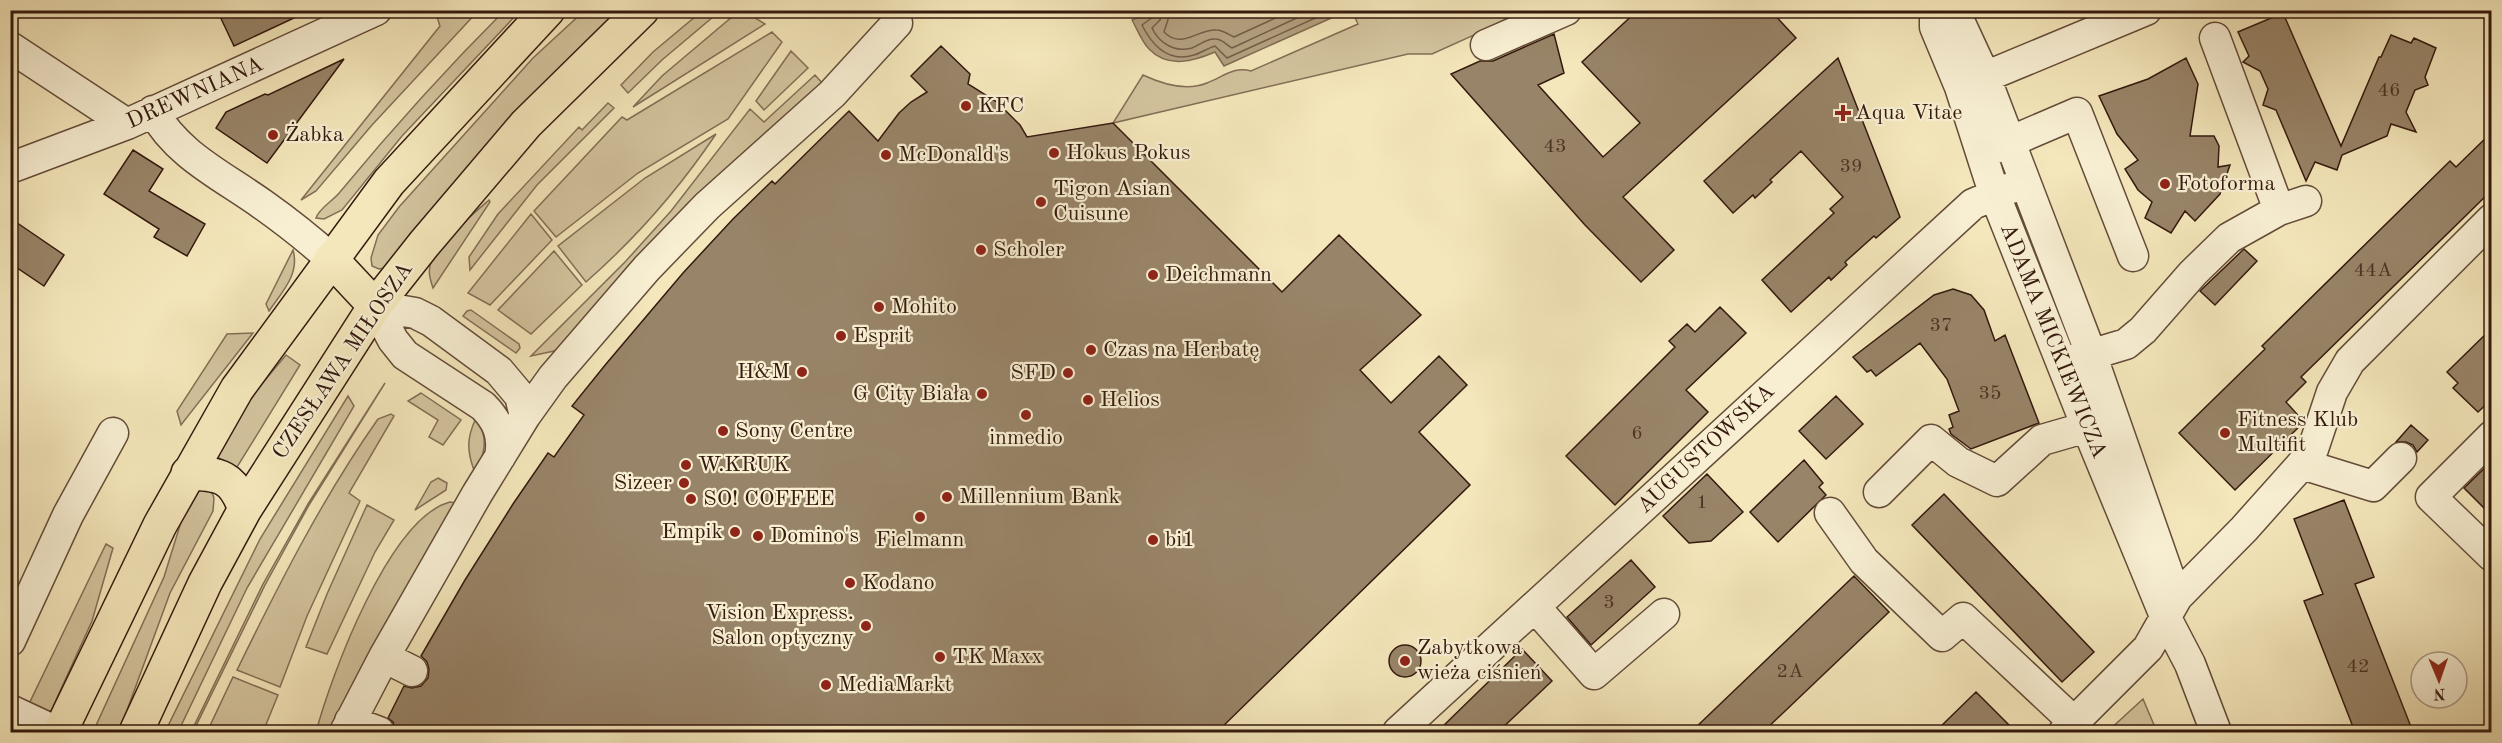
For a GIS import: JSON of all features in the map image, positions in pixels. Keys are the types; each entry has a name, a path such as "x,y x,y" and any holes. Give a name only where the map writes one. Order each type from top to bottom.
{"main road":[{"path":"58,732 155,536 188,473 237,389 389,182 548,10"},
{"name":"CZESŁAWA MIŁOSZA","path":"136,732 205,583 244,509 375,306 424,244 526,124 642,10"},
{"path":"331,259 375,306"},
{"path":"188,473 223,477 239,494 244,509"}],"street":[{"name":"DREWNIANA","path":"10,168 140,118 376,10"},
{"path":"1486,45 1566,10"},
{"name":"ADAMA MICKIEWICZA","path":"1935,10 1935,27 2010,142 2091,354 2123,445 2171,606 2216,732"},
{"name":"ADAMA MICKIEWICZA","path":"1954,10 1972,82 1982,154 1995,193 2087,427 2171,606"},
{"path":"1972,82 2146,10"},
{"path":"379,732 347,727 477,494 525,416 553,377 646,268 707,206 832,94 897,23"},
{"path":"2061,363 2126,344 2143,330 2193,273 2229,238 2292,205 2215,38"},
{"path":"10,47 165,131 182,149 261,203 331,259"},
{"path":"1982,154 2077,113 2133,256"},
{"name":"AUGUSTOWSKA","path":"1398,732 1973,204 2025,182"},
{"path":"1830,513 1864,561 1942,636 1963,618 2070,728 2148,648 2171,606 2302,464 2313,449 2332,392 2350,361 2492,219"},
{"path":"375,306 415,313 441,328 499,371 520,396 525,416"},
{"path":"375,306 393,340 405,355 483,406 490,414 500,433 501,457"},
{"path":"1879,492 1931,440 1958,462 1997,481 2042,440 2087,427 2109,430 2123,445"},
{"path":"10,640 68,515 113,433"},
{"path":"2484,443 2431,497 2492,556"},
{"path":"2302,464 2373,486 2401,458"},
{"path":"1535,606 1594,674 1664,614"},
{"path":"384,657 412,671"},
{"path":"10,710 58,732"}],"shaded area":[{"path":"505,10 520,11 402,136 342,210 324,219 316,218 420,99"},
{"path":"435,11 478,11 372,125 316,191 301,200 440,26"},
{"path":"584,11 621,11 498,135 385,268 379,269 372,266 371,258 378,235 399,207 533,58"},
{"path":"702,11 720,11 662,60 628,93 621,85 653,52"},
{"path":"739,11 744,11 765,24 633,107 662,76"},
{"path":"1352,11 1527,11 1432,54 1408,54 1113,123 1143,75 1166,84 1191,86 1207,83 1234,71 1251,71 1358,24"},
{"path":"772,32 782,42 728,119 638,173 556,237 534,211 622,117 627,120"},
{"path":"791,51 808,68 764,110 756,101"},
{"path":"815,75 823,84 705,189 628,266 569,340 554,351 531,356 625,262 671,211 750,109 764,122"},
{"path":"608,103 614,108 537,185 470,270 469,257 498,214 579,127 582,130"},
{"path":"716,134 656,212 586,282 558,246 645,178"},
{"path":"489,200 490,202 433,288 430,267 436,253 458,228"},
{"path":"531,214 552,240 490,305 468,293"},
{"path":"293,250 295,259 292,275 269,311 266,304"},
{"path":"554,251 582,285 531,334 498,310"},
{"path":"471,310 519,344 520,348 516,353 463,316"},
{"path":"253,333 181,425 177,411 227,334"},
{"path":"286,355 300,365 234,472 229,465 215,455 255,392"},
{"path":"385,383 309,505 265,585 191,732 263,584 308,504"},
{"path":"421,393 461,420 443,445 429,437 438,420 408,401"},
{"path":"348,396 354,406 247,588 178,732 165,732 260,539"},
{"path":"391,414 394,416 349,493 360,501 307,616 280,687 237,670 320,510 378,419"},
{"path":"476,418 483,432 484,446 475,473 469,445 470,433"},
{"path":"438,478 447,483 446,490 415,510 431,482"},
{"path":"195,489 211,489 214,498 213,511 170,593 119,732 93,732 164,577 181,522"},
{"path":"450,502 456,503 331,732 316,732 349,639 385,567 405,537 427,514"},
{"path":"367,505 394,520 375,552 327,654 306,647 327,594"},
{"path":"106,544 113,548 92,621 51,711 42,713 28,706"},
{"path":"233,677 278,695 263,732 207,732"},
{"path":"2143,699 2157,732 2107,732"}],"water":[{"path":"1154,11 1347,11 1224,66 1215,52 1181,61 1164,59 1156,55 1144,43 1132,20"}],"building":[{"path":"217,10 311,10 234,46"},
{"path":"1638,10 1770,10 1796,38 1623,197 1674,250 1641,282 1585,225 1451,74 1480,61 1493,61 1554,34 1564,73 1538,85 1603,157 1640,123 1582,62"},
{"path":"2283,13 2341,146 2379,57 2391,35 2411,43 2414,38 2436,48 2425,77 2428,85 2415,90 2406,112 2416,132 2391,124 2387,136 2342,155 2337,170 2315,162 2306,181 2276,110 2263,105 2268,89 2260,71 2243,62 2249,56 2238,32"},
{"name":"G City Biała","path":"941,46 970,74 968,84 997,102 1020,125 1027,137 1113,123 1282,292 1339,235 1421,315 1360,370 1391,403 1439,356 1467,385 1419,432 1470,485 1217,732 396,732 393,722 388,718 404,686 412,688 421,686 428,678 427,662 421,656 465,580 548,453 554,457 584,415 572,406 683,273 733,219 772,181 775,184 849,111 878,141 899,113 927,92 911,76"},
{"path":"1838,58 1900,217 1876,238 1874,236 1845,262 1847,265 1831,280 1829,277 1791,312 1762,280 1834,213 1830,209 1843,197 1801,151 1770,180 1772,182 1755,198 1753,195 1733,213 1704,181"},
{"path":"2186,58 2198,84 2190,136 2214,136 2219,146 2218,167 2230,165 2220,194 2195,221 2185,211 2171,233 2145,218 2152,202 2138,190 2125,169 2138,160 2117,134 2099,96 2148,79"},
{"path":"344,59 267,163 216,128 226,112"},
{"path":"2492,132 2492,190 2301,377 2306,382 2286,402 2304,422 2235,490 2179,433 2265,349 2262,346 2450,161 2456,167"},
{"path":"133,150 163,169 149,191 205,224 187,256 154,237 159,229 104,194"},
{"path":"10,218 64,255 44,286 10,263"},
{"path":"2244,249 2257,261 2215,305 2200,291"},
{"path":"1953,289 1971,295 1984,310 1995,341 2005,335 2039,423 1971,449 1951,434 1949,429 1953,427 1949,415 1959,411 1947,379 1920,343 1876,376 1871,370 1867,372 1853,357 1934,295"},
{"path":"1720,307 1746,333 1686,390 1708,412 1615,505 1566,456 1675,347 1669,341 1687,324 1695,332"},
{"path":"2492,328 2492,399 2478,412 2453,388 2458,383 2447,372"},
{"path":"1836,396 1863,424 1826,459 1799,431"},
{"path":"2411,425 2428,440 2417,452 2413,445 2396,442"},
{"path":"1804,460 1823,483 1819,487 1826,495 1778,542 1750,512"},
{"path":"2492,461 2492,516 2464,488"},
{"path":"1707,474 1743,512 1711,541 1689,543 1663,516"},
{"path":"1944,494 2094,652 2062,682 1912,525"},
{"path":"2344,500 2374,577 2355,584 2413,732 2355,732 2304,601 2323,594 2294,519"},
{"path":"1631,560 1655,587 1591,645 1567,617"},
{"path":"1854,576 1889,612 1763,732 1691,732"},
{"name":"Zabytkowa wieża ciśnień","path":"1405,645 1416,650 1421,661 1416,672 1405,677 1394,672 1389,661 1394,650"},
{"path":"1522,649 1552,681 1498,732 1437,732"},
{"path":"1976,692 2016,732 1935,732"}],"place":[{"name":"KFC","path":"966,106"},
{"name":"Aqua Vitae","path":"1843,113"},
{"name":"Żabka","path":"273,135"},
{"name":"Hokus Pokus","path":"1054,153"},
{"name":"McDonald's","path":"886,155"},
{"name":"Fotoforma","path":"2165,184"},
{"name":"Tigon Asian Cuisune","path":"1041,202"},
{"name":"Scholer","path":"981,250"},
{"name":"Deichmann","path":"1153,275"},
{"name":"Mohito","path":"879,307"},
{"name":"Esprit","path":"841,336"},
{"name":"Czas na Herbatę","path":"1091,350"},
{"name":"H&M","path":"802,372"},
{"name":"SFD","path":"1068,373"},
{"name":"G City Biała","path":"982,394"},
{"name":"Helios","path":"1088,400"},
{"name":"inmedio","path":"1026,415"},
{"name":"Sony Centre","path":"723,431"},
{"name":"Fitness Klub Multifit","path":"2225,433"},
{"name":"W.KRUK","path":"686,465"},
{"name":"Sizeer","path":"684,483"},
{"name":"Millennium Bank","path":"947,497"},
{"name":"SO! COFFEE","path":"691,499"},
{"name":"Fielmann","path":"920,517"},
{"name":"Empik","path":"735,532"},
{"name":"Domino's","path":"758,536"},
{"name":"bi1","path":"1153,540"},
{"name":"Kodano","path":"850,583"},
{"name":"Vision Express. Salon optyczny","path":"866,626"},
{"name":"TK Maxx","path":"940,657"},
{"name":"Zabytkowa wieża ciśnień","path":"1405,661"},
{"name":"MediaMarkt","path":"826,685"}]}
